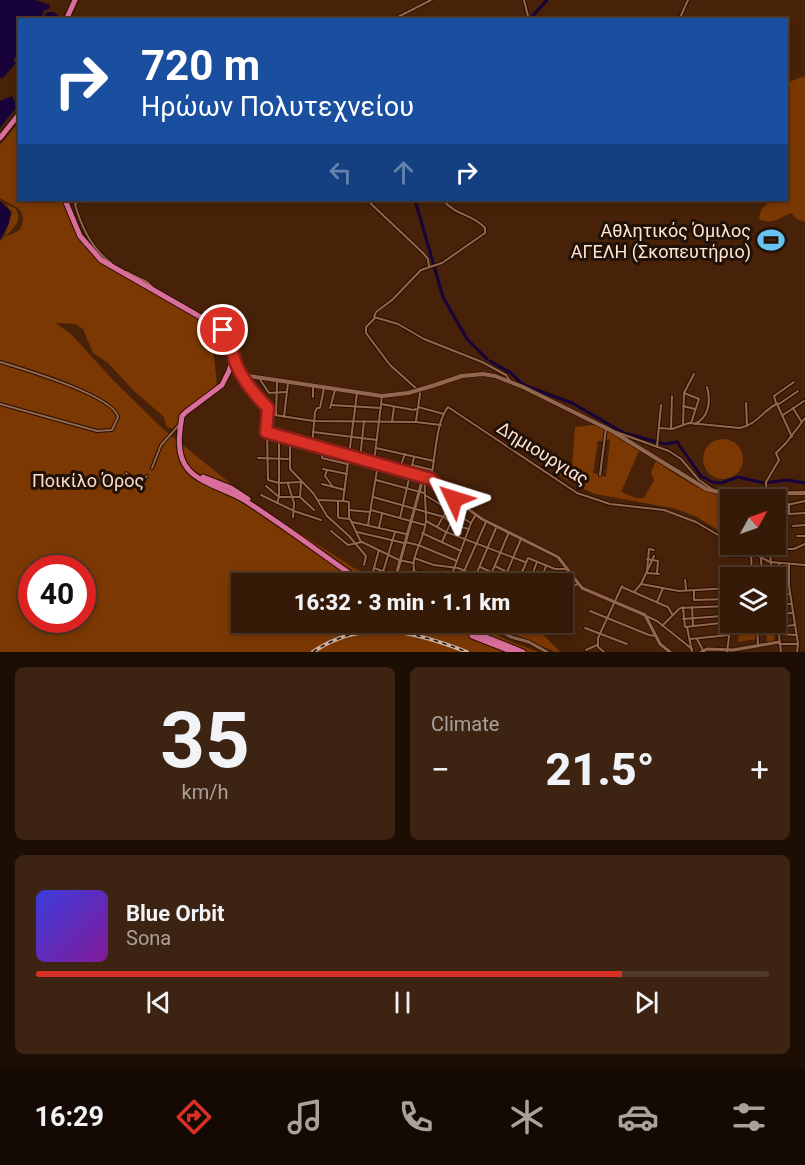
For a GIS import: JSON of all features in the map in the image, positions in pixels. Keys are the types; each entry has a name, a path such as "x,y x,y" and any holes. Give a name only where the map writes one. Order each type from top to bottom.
{"highway":[{"path":"69,18 77,0"},
{"path":"0,140 18,116"},
{"path":"0,140 18,120"},
{"path":"65,201 77,231 92,252 112,268 223,330 229,340 234,357 224,383 186,412 181,423 181,457 187,468 195,476 243,500 349,573"},
{"path":"180,438 184,457 195,472 240,493 355,573"},
{"path":"467,633 513,652"},
{"path":"476,633 523,652"}],"main road":[{"path":"234,357 246,375 382,396 408,393 462,376 489,375 510,381 614,431 699,486 720,493"},
{"path":"786,496 805,493"}],"street":[{"path":"396,18 430,0"},
{"path":"524,0 529,18"},
{"path":"680,18 688,0"},
{"path":"74,201 83,227 100,254 147,282 154,290"},
{"path":"75,204 80,201"},
{"path":"368,201 423,253 428,259 429,266"},
{"path":"416,422 420,394 418,390 387,361 366,333 366,327 375,318 376,312 392,300 421,270 435,266 464,248 485,231 476,219 458,213 444,201"},
{"path":"375,318 398,324 424,339 479,360 507,375 510,381"},
{"path":"234,357 255,396 268,408 267,479 279,483 301,483"},
{"path":"0,362 44,376 103,401 116,411 118,417 112,430 100,432 0,404"},
{"path":"683,425 684,393 694,374"},
{"path":"259,378 267,392 286,392"},
{"path":"276,416 277,381"},
{"path":"284,417 288,382"},
{"path":"792,437 774,396 794,382"},
{"path":"313,386 313,397"},
{"path":"700,423 710,401 707,387"},
{"path":"312,445 316,409 320,408 324,388"},
{"path":"335,390 331,407 355,405 417,408 444,414 431,479"},
{"path":"658,428 671,429 700,423 740,428 747,426 798,391"},
{"path":"343,501 357,393"},
{"path":"684,393 699,399 693,423"},
{"path":"368,525 376,480 376,440 382,396"},
{"path":"671,429 672,396"},
{"path":"783,415 804,401"},
{"path":"746,403 747,426"},
{"path":"657,443 661,405"},
{"path":"683,406 695,409"},
{"path":"392,422 394,407"},
{"name":"Δημιουργιας","path":"444,414 448,407 577,493 610,504 664,510 696,522 720,536"},
{"path":"793,408 802,422"},
{"path":"268,414 314,421 353,420 441,425"},
{"path":"766,489 765,483 779,460 777,451 792,437 805,418"},
{"path":"360,459 364,421"},
{"path":"152,468 161,445 181,423"},
{"path":"600,475 606,428"},
{"path":"614,431 657,443 681,459 695,476 709,485 713,491"},
{"path":"267,432 431,479 486,522 558,557 569,573"},
{"path":"314,432 376,440"},
{"path":"277,503 279,497 279,436"},
{"path":"290,439 289,468 318,500 326,514 356,543 366,556 364,565"},
{"path":"322,448 322,458 348,465"},
{"path":"376,448 434,461"},
{"path":"399,470 405,454"},
{"path":"400,518 414,457"},
{"path":"258,458 289,459"},
{"path":"412,465 432,470"},
{"path":"334,488 325,476 325,469 347,474"},
{"path":"126,473 138,482 143,481 147,476"},
{"path":"293,517 290,484 294,475"},
{"path":"397,573 424,477"},
{"path":"424,477 426,521 414,558 413,571 426,573"},
{"path":"376,480 425,494 471,523"},
{"path":"300,497 301,483"},
{"path":"321,484 345,490"},
{"path":"266,486 279,497 300,497 314,510"},
{"path":"261,495 294,511 321,520"},
{"path":"373,497 443,517 451,524 469,529"},
{"path":"437,527 454,499"},
{"path":"318,500 349,502 349,518 362,542 399,560 413,563"},
{"path":"338,501 337,514 340,518"},
{"path":"786,503 805,501"},
{"path":"789,504 789,514 805,513"},
{"path":"349,510 382,514 425,525"},
{"path":"379,528 382,514"},
{"path":"452,573 476,515"},
{"path":"332,520 349,518"},
{"path":"426,521 446,532 525,562"},
{"path":"352,522 406,534"},
{"path":"464,570 486,522"},
{"path":"442,542 447,527 451,524"},
{"path":"793,525 805,525"},
{"path":"477,573 496,528"},
{"path":"331,531 347,545 362,542"},
{"path":"383,572 395,531"},
{"path":"356,532 418,545 457,561"},
{"path":"480,567 492,572 509,532"},
{"path":"422,533 461,551"},
{"path":"797,537 805,536"},
{"path":"495,567 507,572 522,538"},
{"path":"786,549 794,549 805,544"},
{"path":"646,572 649,549 654,550"},
{"path":"373,573 379,550"},
{"path":"731,556 741,555"},
{"path":"754,555 779,564 805,565"},
{"path":"770,555 771,567"},
{"path":"634,592 641,584 654,556"},
{"path":"414,558 471,573"},
{"path":"527,573 522,571 529,558 555,569 566,569"},
{"path":"761,558 762,567"},
{"path":"646,572 658,574 658,561 647,559"},
{"path":"533,573 537,561"},
{"path":"789,565 789,586 797,635 797,652"},
{"path":"543,573 546,566"},
{"path":"374,568 386,573"},
{"path":"573,577 585,590 646,616 692,651"},
{"path":"685,580 686,590"},
{"path":"573,586 578,584"},
{"path":"641,584 679,591 720,589"},
{"path":"586,650 597,645 622,586 668,607 672,614"},
{"path":"657,602 663,588"},
{"path":"694,590 694,600 720,599"},
{"path":"786,595 790,594"},
{"path":"786,604 792,604"},
{"path":"662,626 677,609 720,606"},
{"path":"683,609 683,619 692,651"},
{"path":"692,609 693,626"},
{"path":"590,611 655,636"},
{"path":"786,613 793,613"},
{"path":"646,616 660,644 670,652"},
{"path":"683,619 720,617"},
{"path":"687,627 720,623"},
{"path":"786,626 795,625"},
{"path":"585,628 627,644"},
{"path":"504,633 547,652"},
{"path":"757,633 758,646"},
{"path":"781,652 778,634 797,635"},
{"path":"690,639 729,635 727,650"},
{"path":"697,638 703,652 779,643 798,644"},
{"path":"597,645 604,652"}],"green space":[{"path":"805,76 805,222 797,219 791,213 768,222 759,219 761,210 770,201 788,201 788,82"},
{"name":"Ποικίλο Όρος","path":"18,123 18,201 62,201 74,230 98,260 215,327 212,336 217,386 172,429 166,426 163,416 134,391 108,363 93,353 83,329 75,324 56,323 72,335 113,380 163,429 262,509 354,568 366,573 231,573 231,633 493,633 538,652 0,652 0,241 5,236 12,212 5,204 15,208 18,221 5,237 20,230 23,217 16,207 0,198 0,145"},
{"path":"593,425 610,431 639,451 621,492 636,498 644,498 654,480 651,472 656,461 696,486 720,494 718,530 697,517 677,509 595,494 553,472 556,461 572,466 575,427","holes":["605,439 610,440 606,477 593,473 598,441"]},
{"path":"723,439 737,445 743,459 737,473 723,479 709,473 703,459 709,445"},
{"path":"512,633 542,633 560,652 555,652"},
{"path":"738,633 777,633 774,635 775,644 768,645 766,635 738,642"}],"shaded area":[{"path":"0,0 35,0 50,5 50,8 43,11 42,18 18,18 18,53 13,60 16,63 2,79 0,77"},
{"path":"48,12 54,12 61,18 42,18"},
{"path":"12,96 15,109 0,128 0,101"},
{"path":"0,201 11,212 9,223 0,240"}],"waterway":[{"path":"531,18 547,0"},
{"path":"415,201 443,297 467,339 487,359"},
{"path":"490,361 511,373 521,383 572,403 624,433 665,444 677,442 701,476 712,482 721,483 738,477 764,483 787,480 805,483"}],"railway":[{"path":"313,652 332,641 351,635 389,631 428,638 467,652"}],"place":[{"name":"Αθλητικός Όμιλος ΑΓΕΛΗ (Σκοπευτήριο)","path":"771,240"}],"route":[{"path":"223,330 227,334 242,374 255,396 268,408 266,432 431,479 454,499"}]}
